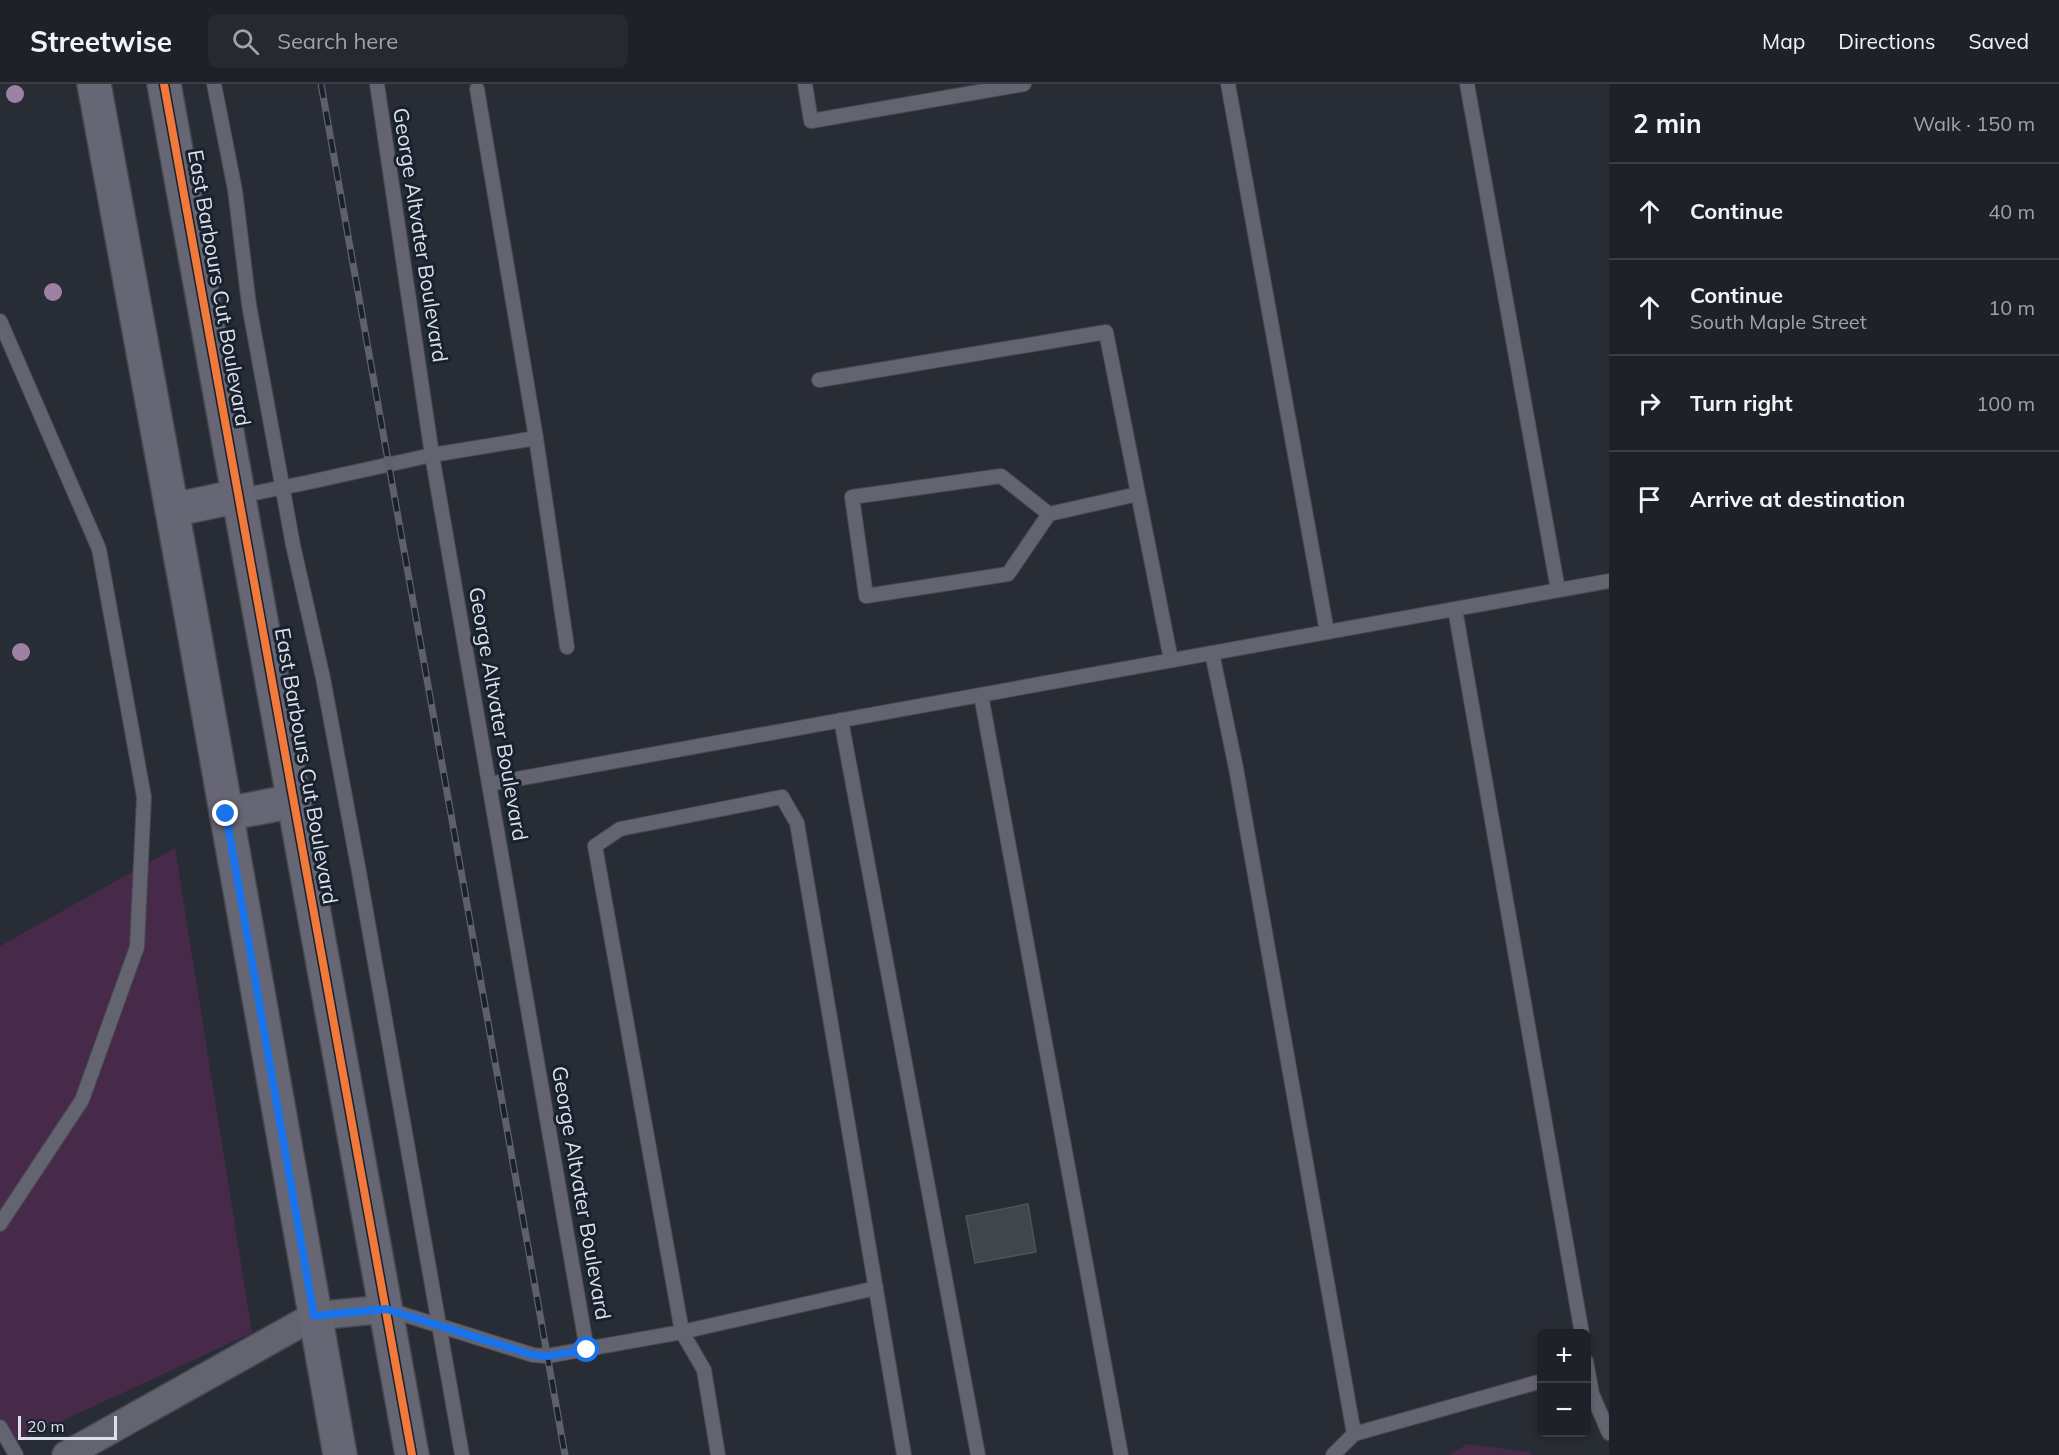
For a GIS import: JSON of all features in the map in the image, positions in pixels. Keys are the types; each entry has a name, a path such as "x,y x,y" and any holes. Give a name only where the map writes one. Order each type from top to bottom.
{"street":[{"path":"94,84 340,1455"},
{"name":"East Barbours Cut Boulevard","path":"164,84 412,1455"},
{"path":"172,510 239,496"},
{"path":"226,814 294,801"},
{"path":"66,1455 314,1316 386,1309"}],"lane":[{"path":"214,84 235,190 249,306 293,545 332,724 462,1455"},
{"name":"George Altvater Boulevard","path":"376,84 432,454 587,1350"},
{"path":"805,84 811,121 1024,84"},
{"path":"1228,84 1327,632"},
{"path":"1467,84 1558,590"},
{"path":"477,89 536,438 567,647"},
{"path":"0,321 99,549 144,798 137,947 82,1100 0,1224"},
{"path":"819,381 1106,332 1172,660"},
{"path":"239,496 432,454 536,438"},
{"path":"1049,514 1001,476 852,497 866,596 1008,574 1049,514 1138,494"},
{"path":"489,784 1609,581"},
{"path":"1455,609 1581,1329"},
{"path":"1212,653 1236,768 1354,1434"},
{"path":"981,695 1121,1455"},
{"path":"841,720 978,1455"},
{"path":"718,1455 704,1370 682,1332 595,846 620,829 782,797 797,823 904,1455"},
{"path":"386,1309 533,1355 547,1356 682,1332 876,1288"},
{"path":"1333,1455 1354,1434 1537,1382"},
{"path":"1590,1383 1592,1394 1609,1433"},
{"path":"0,1427 16,1455"}],"shaded area":[{"path":"175,848 252,1333 10,1445 0,1426 0,946"},
{"path":"1467,1444 1530,1452 1532,1455 1450,1455"}],"building":[{"path":"1028,1204 1036,1252 975,1263 966,1216"}],"railway":[{"path":"321,84 565,1455"}],"cycle path":[{"path":"164,84 412,1455"}],"route":[{"path":"226,814 314,1316 386,1309 533,1355 547,1356 587,1350"}]}
